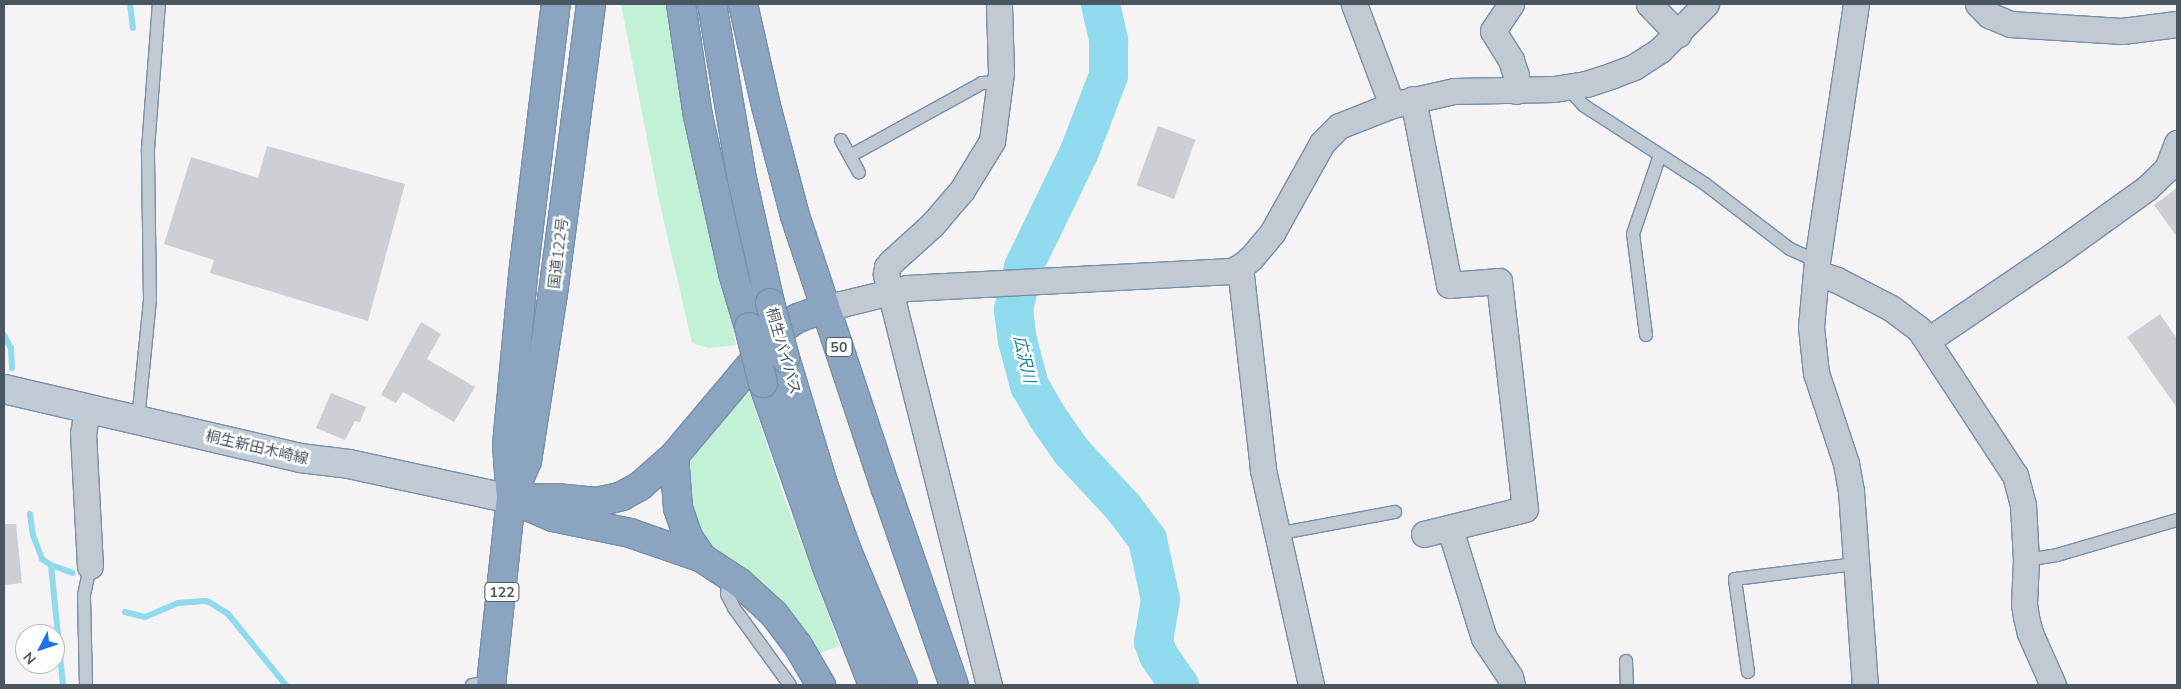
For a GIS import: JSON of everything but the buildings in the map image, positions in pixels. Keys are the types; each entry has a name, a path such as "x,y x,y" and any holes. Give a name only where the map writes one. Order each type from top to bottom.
{"highway":[{"name":"国道122号","path":"485,684 511,500 507,445 518,332 556,4"},
{"name":"国道122号","path":"511,500 527,461 553,293 591,4"},
{"name":"桐生バイパス","path":"681,4 698,116 733,273 763,383 826,567 873,685"},
{"name":"桐生バイパス","path":"712,4 736,150 755,245 785,358 824,487 847,550 903,685"},
{"name":"50","path":"743,4 784,174 826,308 954,685"},
{"path":"511,500 556,498 584,502 608,500 622,496 640,486 674,456 780,330 798,318 826,308"},
{"path":"674,456 678,508 688,537 702,558"},
{"path":"511,500 553,517 630,533 702,558 729,575 774,614 797,644 821,685"}],"main road":[{"name":"桐生新田木崎線","path":"4,389 300,458 349,464 511,500"}],"street":[{"path":"989,685 886,274 887,267 952,204 973,174 992,141 1000,82 999,4"},
{"path":"1354,4 1403,102 1449,285 1499,280 1525,509 1424,534"},
{"path":"1510,4 1493,31 1511,60 1516,75 1516,91"},
{"path":"1648,4 1678,34"},
{"path":"826,308 891,290 1005,282 1038,282 1221,272 1240,267 1272,233 1329,134 1339,126 1403,102 1454,91 1516,91 1567,88 1613,75 1634,66 1660,50 1706,4"},
{"path":"1856,4 1816,267 1811,327 1815,365 1824,402 1846,463 1851,491 1865,685"},
{"path":"1978,4 1989,15 2010,24 2122,31 2177,24"},
{"path":"1928,340 2147,188 2167,169 2177,143"},
{"path":"1240,267 1264,470 1276,534 1312,685"},
{"path":"1816,267 1892,308 1919,329 2015,475 2023,505 2026,560 2024,604 2030,633 2054,685"},
{"path":"87,409 83,433 90,566"},
{"path":"1450,529 1484,638 1510,677 1512,685"}],"lane":[{"path":"138,420 150,300 148,149 159,4"},
{"path":"850,156 982,84 1000,82"},
{"path":"1567,88 1583,105 1705,184 1816,267"},
{"path":"841,140 859,172"},
{"path":"1646,335 1633,234 1660,155"},
{"path":"1276,534 1394,512"},
{"path":"2026,560 2057,555 2177,520"},
{"path":"1748,672 1735,579 1856,564"},
{"path":"86,685 84,595 90,566"},
{"path":"729,575 727,594 734,608 790,685"},
{"path":"1626,661 1627,685"}],"green space":[{"path":"621,4 670,4 717,259 736,345 709,348 692,343 659,200"},
{"path":"749,391 785,500 840,646 814,655 700,538 686,491 694,453"}],"waterway":[{"path":"130,4 133,28"},
{"name":"広沢川","path":"1100,4 1108,40 1108,75 1079,151 1023,267 1013,309 1017,340 1029,385 1046,415 1071,451 1123,507 1147,539 1160,599 1153,641 1158,655 1179,685"},
{"path":"4,335 11,348 12,368"},
{"path":"30,514 33,535 42,559 51,565 73,573"},
{"path":"51,565 63,685"},
{"path":"125,612 145,617 178,603 209,602 228,614 286,685"}]}
